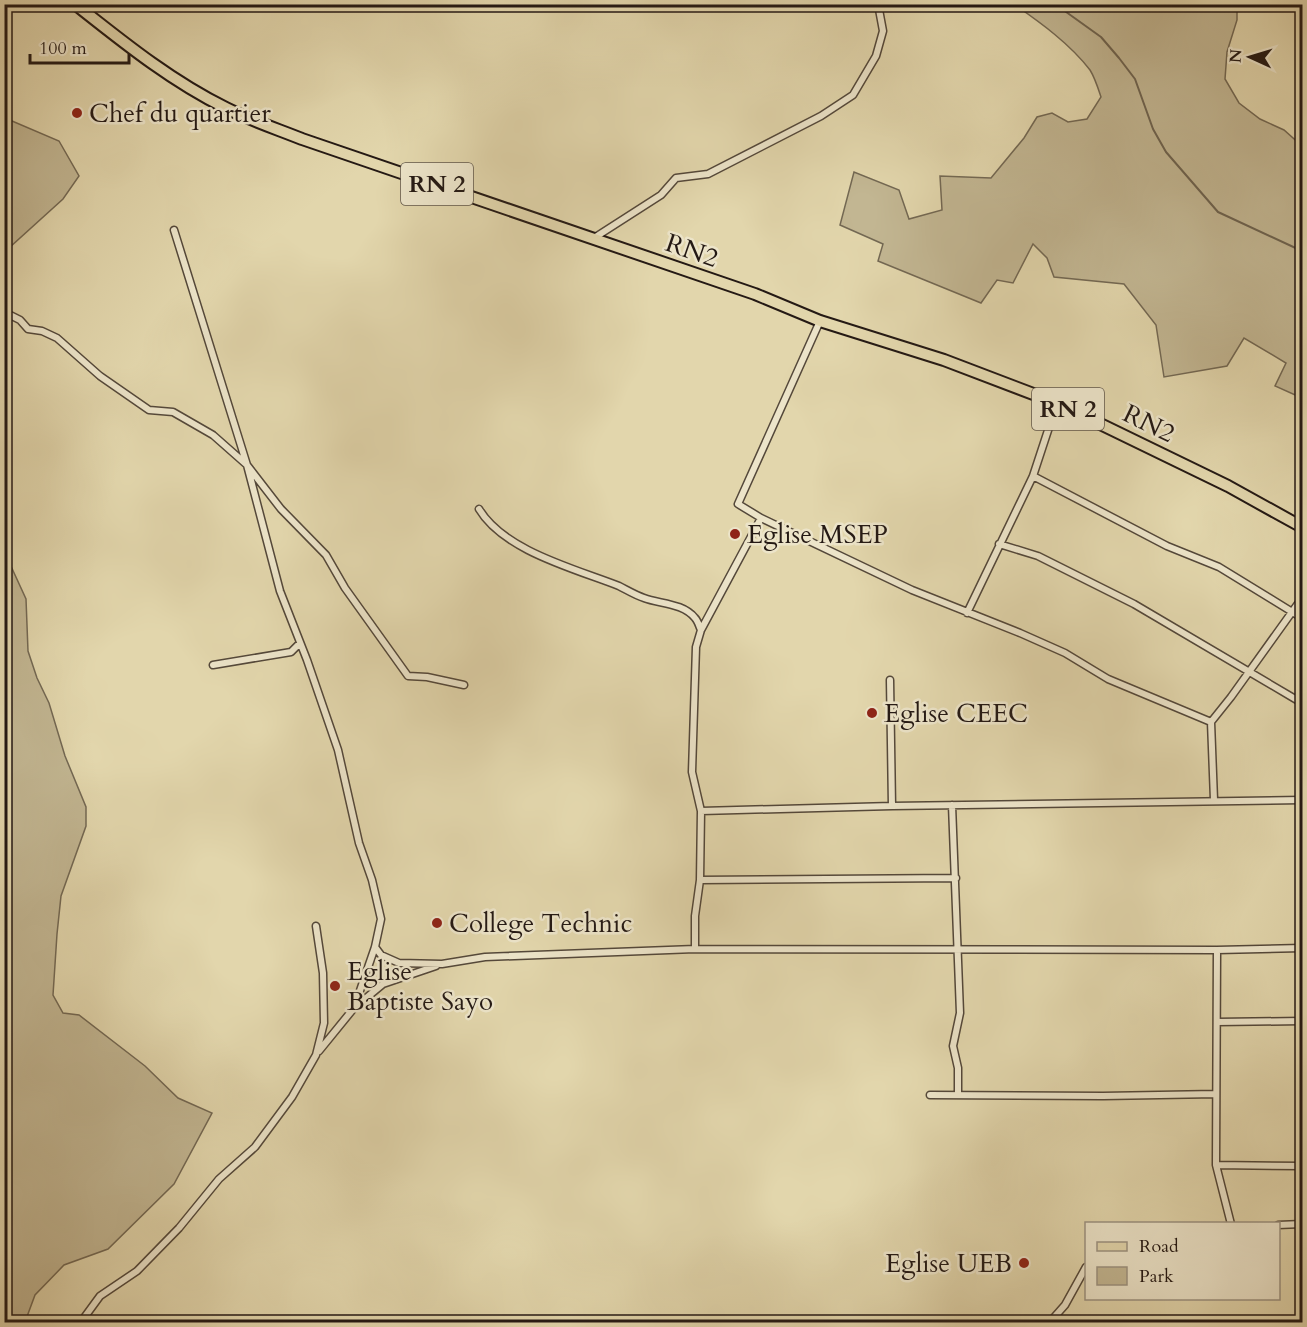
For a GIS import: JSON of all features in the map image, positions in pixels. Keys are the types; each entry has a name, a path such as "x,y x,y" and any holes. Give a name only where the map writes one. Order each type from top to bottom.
{"main road":[{"name":"RN2","path":"75,4 162,70 228,109 302,139 754,294 820,321 944,360 1057,403 1228,486 1302,527"}],"street":[{"path":"594,238 661,195 676,178 708,174 821,116 853,95 876,56 882,26 878,4"},
{"path":"174,230 247,465 280,591 338,750 359,843 372,880 381,919 375,947 354,1008"},
{"path":"4,312 20,320 28,329 42,331 57,338 100,376 149,410 173,412 213,435 247,465 281,509 326,555 345,588 408,676 427,677 464,685"},
{"path":"820,321 738,504 761,518 912,590 1065,653 1108,679 1211,722"},
{"path":"967,613 1033,476 1057,403"},
{"path":"1033,476 1167,546 1219,567 1302,618"},
{"path":"479,509 490,526 505,537 541,556 589,576 644,598 675,606 695,617 701,630"},
{"path":"695,949 695,916 700,880 701,811 692,772 696,647 701,630 761,518"},
{"path":"999,544 1038,556 1134,604 1302,703"},
{"path":"1214,800 1211,722 1294,612 1302,598"},
{"path":"213,665 291,652 300,643"},
{"path":"890,680 892,806"},
{"path":"701,811 1302,800"},
{"path":"952,805 960,1013 953,1046 958,1068 958,1095"},
{"path":"700,880 956,878"},
{"path":"316,926 324,973 324,1022 317,1053"},
{"path":"375,947 381,956 399,963 442,964"},
{"path":"81,1323 100,1296 137,1271 179,1228 219,1179 255,1147 290,1100 317,1053 354,1008 383,984 411,973 442,964 484,957 695,949 1217,950 1302,948"},
{"path":"1217,950 1216,1165 1230,1222"},
{"path":"1217,1022 1302,1021"},
{"path":"930,1095 1216,1094"},
{"path":"1216,1165 1302,1166"},
{"path":"1280,1225 1302,1224"},
{"path":"1050,1323 1065,1305 1085,1269"}],"green space":[{"path":"1015,5 1237,5 1237,20 1227,52 1225,79 1239,103 1260,119 1284,130 1302,146 1302,398 1275,386 1286,363 1244,338 1227,366 1164,377 1156,325 1124,284 1054,277 1047,258 1033,244 1013,283 997,280 981,303 878,261 883,244 840,225 854,172 899,190 909,219 942,210 940,176 991,178 1024,138 1037,117 1052,113 1068,122 1087,119 1101,97 1090,70 1064,43"},
{"path":"5,118 59,141 79,176 63,199 10,247 5,248"},
{"path":"4,551 26,599 28,651 49,703 65,756 86,807 86,826 61,896 53,995 63,1013 79,1015 145,1066 178,1098 212,1113 174,1184 108,1249 64,1265 35,1295 25,1322 4,1322"}],"waterway":[{"path":"1055,4 1101,37 1119,58 1135,79 1153,129 1166,152 1218,212 1302,251"}],"place":[{"name":"Chef du quartier","path":"77,113"},
{"name":"Eglise MSEP","path":"735,534"},
{"name":"Eglise CEEC","path":"872,713"},
{"name":"College Technic","path":"437,923"},
{"name":"Eglise Baptiste Sayo","path":"335,986"},
{"name":"Eglise UEB","path":"1024,1263"}]}
